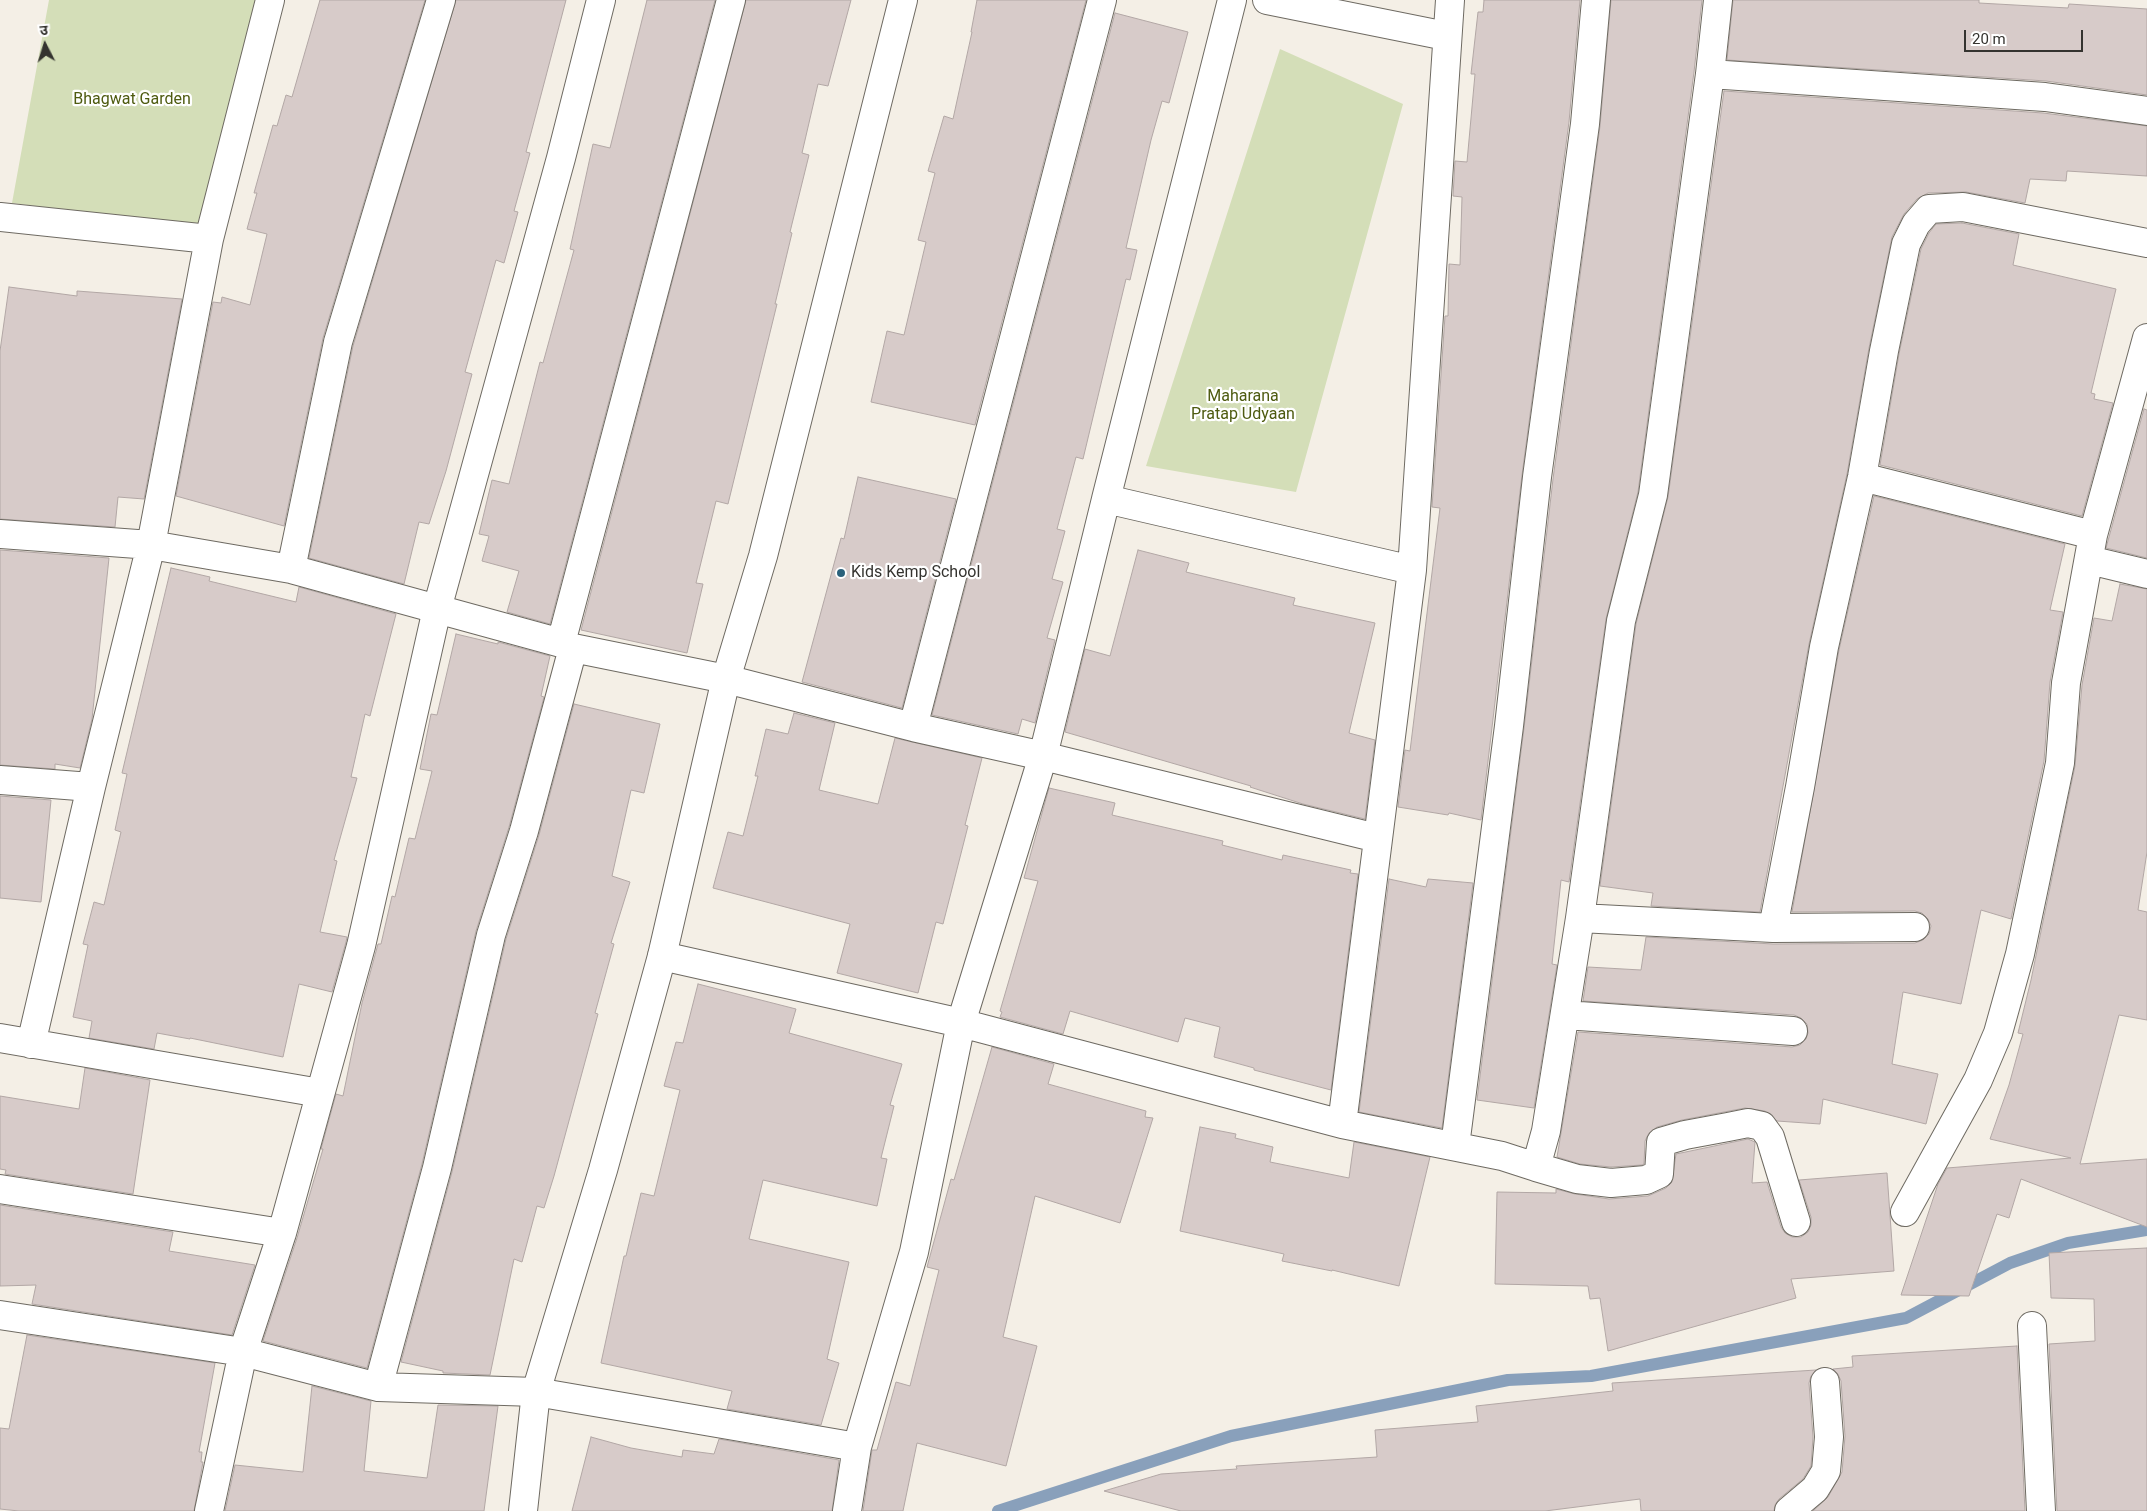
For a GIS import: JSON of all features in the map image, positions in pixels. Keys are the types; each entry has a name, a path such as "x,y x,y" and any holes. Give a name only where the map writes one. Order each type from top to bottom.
{"street":[{"path":"32,1044 91,787 152,545 209,239 270,0"},
{"path":"291,568 338,342 441,0"},
{"path":"209,1511 243,1352 282,1232 361,946 437,609 561,158 601,0"},
{"path":"378,1387 437,1168 491,935 524,831 567,645 731,0"},
{"path":"523,1511 536,1392 602,1170 662,956 726,679 763,556 903,0"},
{"path":"913,728 1102,0"},
{"path":"847,1511 857,1447 914,1252 961,1023 1043,756 1232,0"},
{"path":"1267,0 1446,36"},
{"path":"1342,1124 1412,570 1446,36 1450,0"},
{"path":"1455,1146 1509,726 1537,477 1585,124 1596,0"},
{"path":"1536,1167 1546,1131 1565,1015 1621,621 1653,495 1710,74 1718,0"},
{"path":"1710,74 2045,97 2147,111"},
{"path":"1773,928 1824,647 1862,477 1884,351 1906,244 1916,224 1929,209 1963,207 2147,243"},
{"path":"0,217 209,239"},
{"path":"1905,1212 1978,1080 1998,1033 2020,954 2060,763 2066,683 2091,548 2147,338"},
{"path":"1862,477 2091,548 2147,574"},
{"path":"1106,499 1412,570"},
{"path":"0,534 152,545 291,568 567,645 726,679 913,728 1043,756 1377,838"},
{"path":"0,780 91,787"},
{"path":"1580,918 1773,928 1915,927"},
{"path":"662,956 961,1023 1342,1124 1502,1156 1577,1179 1611,1183 1646,1180 1659,1174 1661,1142 1728,1126 1748,1124 1762,1126 1770,1137 1796,1222"},
{"path":"1565,1015 1793,1031"},
{"path":"0,1038 320,1093"},
{"path":"0,1189 282,1232"},
{"path":"0,1315 243,1352 378,1387 536,1392 857,1447"},
{"path":"2032,1326 2041,1511"},
{"path":"1789,1511 1815,1489 1826,1471 1830,1437 1825,1382"}],"green space":[{"name":"Bhagwat Garden","path":"49,0 257,0 208,228 12,203"},
{"name":"Maharana Pratap Udyaan","path":"1280,49 1403,104 1296,492 1146,466"}],"building":[{"path":"320,0 425,0 323,338 284,526 176,496 213,302 221,303 222,297 250,305 267,234 247,229 257,193 254,193 273,125 277,126 286,95 292,97"},
{"path":"456,0 566,0 526,152 530,153 514,211 518,212 504,263 496,260 465,372 472,374 446,471 429,524 419,522 404,584 309,558 353,346"},
{"path":"647,0 715,0 550,624 507,612 519,571 482,561 489,536 479,534 492,480 509,484 540,362 543,363 574,250 570,249 593,144 610,148"},
{"path":"746,0 851,0 828,86 818,84 802,153 809,155 790,232 792,233 775,304 777,304 728,504 716,501 696,583 703,584 687,653 581,630"},
{"path":"977,0 1086,0 975,425 871,402 887,331 904,335 926,242 918,240 935,173 928,171 944,116 953,119"},
{"path":"1484,0 1580,0 1569,122 1522,475 1481,820 1449,813 1448,815 1398,807 1405,750 1410,751 1440,508 1432,507 1445,316 1448,316 1449,264 1460,265 1462,197 1453,196 1455,161 1467,162 1475,74 1471,74 1478,12 1483,12"},
{"path":"1611,0 1702,0 1638,492 1606,619 1569,882 1561,880 1552,964 1557,965 1534,1108 1477,1100 1553,479 1600,126"},
{"path":"1733,0 1979,0 1979,3 2068,8 2069,4 2147,9 2147,95 2046,81 1727,60"},
{"path":"1115,13 1188,32 1169,103 1162,101 1151,140 1126,248 1137,250 1130,280 1126,279 1083,459 1076,457 1057,529 1065,531 1052,579 1063,582 1047,638 1055,640 1035,723 1022,719 1018,734 932,715"},
{"path":"1724,91 2043,113 2147,126 2147,176 2067,171 2066,181 2030,179 2025,203 1966,192 1928,193 1917,199 1904,214 1892,237 1869,348 1847,474 1809,644 1760,912 1651,906 1653,893 1600,886 1636,624 1668,497"},
{"path":"1962,223 2019,234 2013,265 2116,289 2091,393 2095,394 2094,399 2113,403 2082,516 1880,465 1899,354 1921,249 1936,224"},
{"path":"9,287 77,296 77,291 182,299 144,499 118,497 115,527 0,519 0,351"},
{"path":"2144,409 2147,410 2147,558 2106,548"},
{"path":"858,477 956,499 902,708 802,682 841,538 844,539"},
{"path":"1874,496 2065,544 2050,610 2063,612 2050,682 2044,761 2011,919 1981,910 1961,1004 1903,992 1892,1064 1938,1074 1926,1124 1823,1099 1820,1124 1777,1121 1765,1111 1745,1108 1682,1120 1657,1127 1649,1133 1645,1141 1644,1164 1642,1165 1611,1167 1580,1164 1557,1157 1578,1032 1792,1047 1800,1045 1806,1039 1808,1033 1807,1024 1801,1018 1794,1015 1583,1001 1588,967 1641,970 1646,937 1773,944 1915,943 1923,940 1929,934 1931,926 1928,919 1922,913 1915,911 1792,912 1839,650"},
{"path":"0,550 109,558 92,719 80,768 55,764 55,769 0,765"},
{"path":"1138,550 1189,563 1186,572 1295,598 1293,605 1375,623 1349,733 1375,740 1365,819 1303,804 1251,786 1065,732 1085,649 1110,656"},
{"path":"171,568 210,577 209,581 296,602 299,587 396,614 370,716 365,714 351,777 357,778 334,860 337,861 320,932 347,937 346,942 332,992 299,984 283,1057 157,1033 154,1049 89,1038 92,1021 73,1017 88,945 83,944 94,902 104,905 121,832 115,830 127,774 122,773"},
{"path":"2120,584 2147,589 2147,852 2138,910 2147,912 2147,1020 2119,1015 2080,1164 2147,1159 2147,1227 2021,1179 2009,1218 1997,1214 1969,1296 1901,1295 1938,1184 1947,1168 2071,1158 1990,1139 2009,1085 2023,1034 2018,1033 2031,980 2075,766 2082,685 2094,618 2112,621"},
{"path":"456,634 498,644 498,642 550,656 541,696 544,697 509,827 476,931 422,1164 367,1368 263,1341 297,1238 323,1149 321,1149 336,1094 343,1096 362,1003 378,944 381,944 392,896 395,897 409,838 415,839 432,771 420,769 431,714 437,715"},
{"path":"574,704 660,724 644,793 631,790 612,876 630,882 611,943 614,944 595,1013 598,1014 554,1176 544,1208 537,1206 522,1262 514,1259 490,1375 443,1373 443,1371 401,1362 452,1172 506,939 539,835"},
{"path":"794,713 835,723 819,790 878,804 895,738 982,758 965,825 968,826 943,924 936,922 918,993 837,973 850,924 713,888 728,832 743,836 758,776 755,776 766,729 788,734"},
{"path":"1049,788 1115,803 1112,815 1223,841 1222,845 1282,860 1283,855 1351,870 1350,873 1358,874 1331,1090 1254,1070 1254,1068 1214,1057 1220,1027 1185,1018 1178,1042 1070,1011 1063,1034 1000,1017 1002,1012 1000,1011 1038,881 1024,878"},
{"path":"0,796 51,800 41,902 0,898"},
{"path":"1389,879 1426,887 1428,879 1473,883 1442,1128 1359,1112"},
{"path":"698,984 796,1009 789,1033 902,1064 890,1105 894,1106 881,1158 887,1159 877,1206 763,1180 749,1239 849,1262 827,1359 839,1363 821,1425 727,1409 732,1391 601,1363 624,1256 626,1256 641,1193 654,1196 680,1090 664,1086 676,1042 683,1043"},
{"path":"992,1047 1054,1064 1048,1084 1146,1111 1145,1117 1153,1118 1120,1223 1035,1196 1003,1337 1037,1346 1006,1466 917,1443 903,1511 863,1511 872,1450 877,1450 896,1382 910,1386 939,1270 927,1267 951,1179 954,1180"},
{"path":"85,1068 150,1080 133,1194 5,1174 6,1170 0,1169 0,1096 79,1109"},
{"path":"1200,1127 1236,1134 1235,1138 1273,1147 1270,1162 1349,1178 1354,1142 1430,1157 1399,1286 1332,1270 1282,1261 1284,1254 1180,1231"},
{"path":"1748,1139 1755,1142 1752,1183 1767,1182 1781,1227 1785,1233 1792,1237 1801,1237 1808,1232 1811,1225 1811,1217 1799,1180 1887,1173 1894,1271 1791,1279 1796,1298 1608,1351 1600,1298 1590,1299 1588,1286 1495,1284 1497,1192 1556,1193 1556,1189 1609,1199 1648,1196 1666,1188 1672,1182 1676,1154"},
{"path":"0,1205 173,1232 169,1251 255,1265 232,1335 32,1304 36,1285 0,1286"},
{"path":"2147,1248 2147,1511 2057,1511 2049,1344 2095,1341 2094,1299 2051,1298 2049,1253"},
{"path":"27,1335 215,1363 199,1452 202,1452 201,1462 203,1462 194,1511 19,1511 0,1509 0,1428 9,1429"},
{"path":"2017,1346 2025,1511 1813,1511 1828,1497 1842,1472 1845,1436 1841,1381 1833,1369 1853,1367 1852,1356"},
{"path":"1816,1370 1811,1376 1809,1383 1813,1437 1811,1466 1803,1479 1779,1499 1774,1511 1641,1511 1640,1499 1545,1511 1181,1511 1104,1491 1161,1474 1237,1469 1236,1466 1377,1457 1375,1430 1478,1422 1476,1406 1613,1391 1612,1383"},
{"path":"312,1386 371,1401 364,1471 427,1478 438,1405 498,1406 484,1511 225,1511 235,1465 303,1472"},
{"path":"591,1437 631,1448 682,1457 683,1450 714,1454 719,1439 839,1460 832,1511 572,1511"}],"waterway":[{"path":"998,1511 1231,1436 1508,1380 1591,1376 1906,1318 2010,1263 2068,1243 2147,1230"}],"place":[{"name":"Kids Kemp School","path":"841,573"}]}
